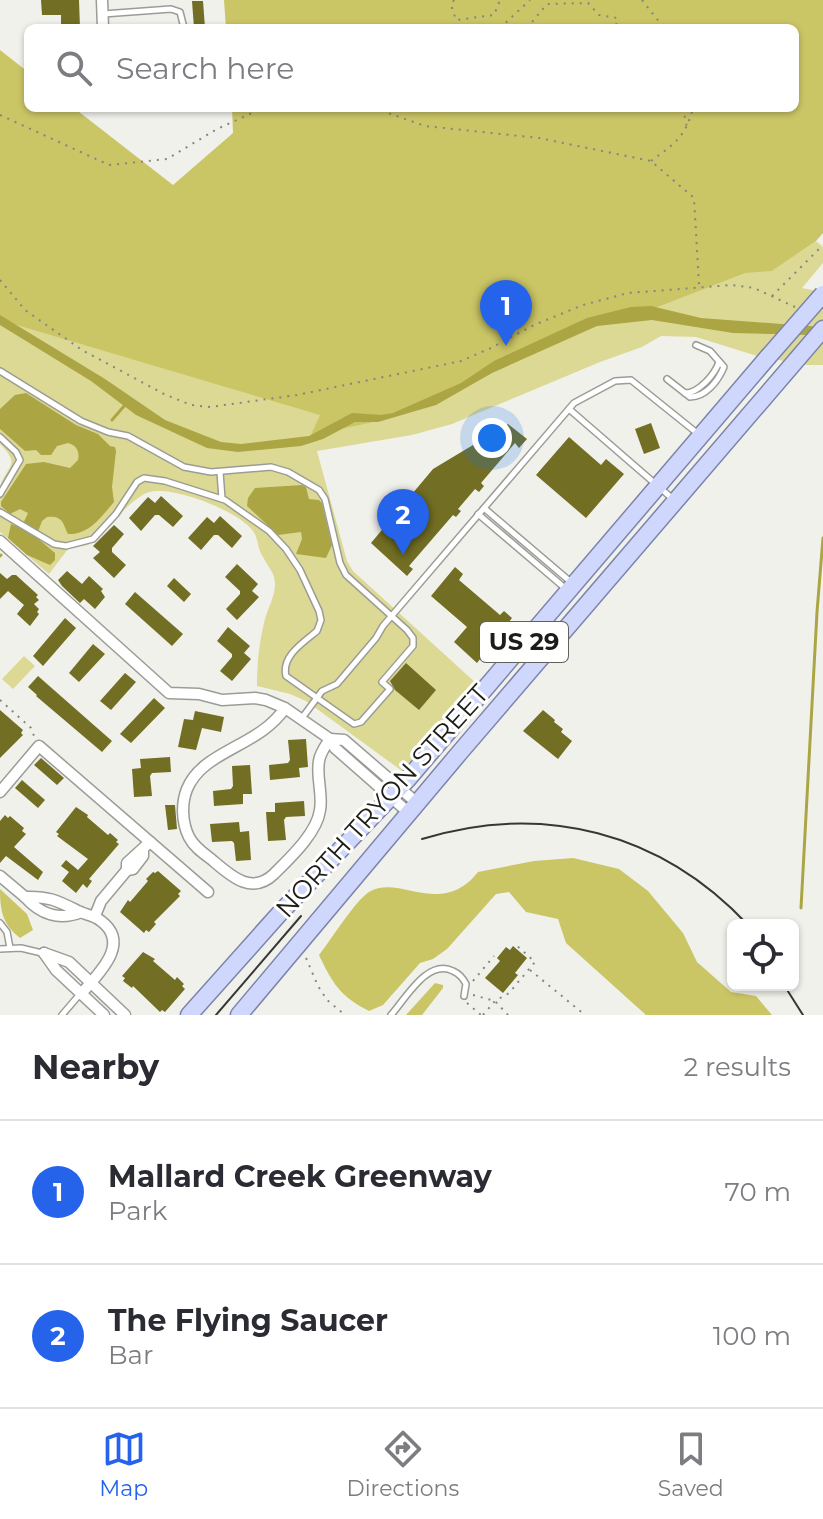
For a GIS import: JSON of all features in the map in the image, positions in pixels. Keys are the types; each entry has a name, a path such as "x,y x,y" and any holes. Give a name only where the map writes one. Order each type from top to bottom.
{"main road":[{"name":"NORTH TRYON STREET","path":"189,1015 280,913 396,793 823,294"},
{"name":"NORTH TRYON STREET","path":"239,1015 823,329"}],"street":[{"path":"102,0 103,24"},
{"path":"0,541 169,693 194,693 222,700 260,699 285,708 330,739 344,740 413,808"},
{"path":"285,708 278,719 259,735 210,763 194,778 186,792 184,816 189,837 196,847 234,878 253,884 268,879 315,826 321,805 319,762 330,739"},
{"path":"0,792 39,746 146,846 208,892"},
{"path":"95,916 104,896 127,870 127,863 146,846"},
{"path":"0,876 37,910 57,916 81,912"},
{"path":"25,897 61,901 95,916 110,931 113,949 107,962 81,994"},
{"path":"44,953 64,959 125,1015"},
{"path":"44,953 51,965 104,1015"}],"lane":[{"path":"102,14 171,9 180,12 183,24"},
{"path":"667,379 684,393 697,397 707,391 724,369 716,356 696,345"},
{"path":"0,371 81,421 128,436 184,467 205,472 271,467 288,472 321,492 343,570 355,585 407,630 414,645 382,682 390,689 362,721 353,724 290,679 284,669 291,654 317,631 319,611 303,577 279,540 229,502 165,481 144,478 137,482 114,517 89,541 60,546 0,512"},
{"path":"302,719 324,690 337,684 478,514 579,400 615,381 631,380 701,437"},
{"path":"569,409 675,501"},
{"path":"0,437 20,460 0,494"},
{"path":"220,472 222,499"},
{"path":"484,508 570,587"},
{"path":"478,514 570,587"},
{"path":"57,916 61,901"},
{"path":"0,923 7,932 10,948"},
{"path":"0,949 44,953"},
{"path":"391,1015 434,969 449,968 458,973 466,984 465,1000"},
{"path":"62,1015 81,994"}],"path":[{"path":"454,0 451,5 456,20 494,15 500,0"},
{"path":"504,24 530,0"},
{"path":"642,0 661,24"},
{"path":"530,24 547,4 572,2 588,3 599,15 617,18 616,24"},
{"path":"0,115 109,165 167,159 217,129 254,112"},
{"path":"385,112 425,126 539,138 651,161 694,198 699,286"},
{"path":"684,112 687,129"},
{"path":"651,161 675,143 687,129 692,112"},
{"path":"771,297 823,245"},
{"path":"0,280 21,306 82,350 164,394 191,405 210,407 297,395 461,361 534,325 628,293 725,284 749,287 794,306"},
{"path":"0,700 31,728 39,746"},
{"path":"465,1000 482,1015 495,1001 509,993 535,962 515,944"},
{"path":"473,981 494,956"},
{"path":"305,957 322,993 345,1015"},
{"path":"530,969 585,1015"},
{"path":"473,995 495,1001 508,1015"}],"shaded area":[{"path":"224,0 823,0 823,233 772,271 745,273 642,313 606,321 565,336 450,394 369,423 311,435 320,415 0,320 0,50 24,69 24,112 79,112 173,185 233,133 232,112 799,112 799,24 226,24"},
{"path":"0,233 587,268 772,271 816,241 823,247 823,263 802,288 823,292 823,365 757,356 696,337 661,336 642,347 452,424 412,435 317,451 347,561 353,571 477,684 402,771 306,701 257,686 261,636 275,580 255,534 237,517 191,497 150,492 129,505 88,545 68,549 49,574 0,532 0,488 11,462 0,444"},
{"path":"651,306 701,318 823,327 808,335 733,333 652,320 597,326 492,373 436,405 378,422 355,422 323,439 301,446 238,452 207,448 136,415 91,381 0,325 0,315 165,420 221,442 241,444 309,436 352,413 393,413 461,383 494,361 587,318 631,307"},
{"path":"26,393 76,425 98,434 116,451 112,487 114,502 94,524 82,532 68,534 59,519 47,517 42,521 36,537 55,553 55,560 50,565 27,555 8,538 11,524 21,528 28,513 20,509 10,514 1,502 26,464 44,462 70,468 78,460 78,454 75,447 68,443 57,446 51,455 41,455 36,450 25,451 0,429 0,409 15,395"},
{"path":"306,487 309,499 322,503 332,545 326,558 296,554 302,539 301,532 278,535 247,506 255,488"},
{"path":"24,656 35,666 13,689 2,679"},
{"path":"573,858 619,869 648,891 683,933 697,962 727,991 756,996 772,1015 646,1015 566,943 558,919 526,912 509,892 496,894 447,949 433,959 420,963 383,1005 369,1011 351,1000 328,974 319,955 350,912 369,892 393,887 435,894 450,892 464,886 478,872 534,861"},
{"path":"0,889 27,914 33,930 20,938 3,916"},
{"path":"435,983 443,985 443,988 422,1015 406,1015"}],"building":[{"path":"41,0 79,0 80,24 61,24 61,15 42,15"},
{"path":"192,1 203,1 205,24 194,24"},
{"path":"651,423 660,448 644,454 635,429"},
{"path":"508,424 527,439 519,448 515,443 481,483 484,486 479,492 475,489 458,509 461,511 456,517 453,515 409,566 413,569 407,576 371,543 433,469"},
{"path":"569,437 601,465 606,459 624,474 586,518 536,475"},
{"path":"161,496 183,516 173,527 155,515 141,531 129,518 148,497 155,503"},
{"path":"220,516 242,536 232,548 214,535 201,550 188,538 207,517 214,523"},
{"path":"114,525 124,534 112,552 126,565 114,578 93,558 100,552 93,546"},
{"path":"237,564 258,584 252,591 259,597 237,620 226,609 240,591 225,577"},
{"path":"455,567 463,574 459,580 500,615 504,611 512,618 477,663 454,642 467,627 431,596"},
{"path":"67,571 82,584 89,576 103,589 101,591 105,597 95,609 84,599 80,603 62,586 58,580"},
{"path":"0,573 7,579 16,575 38,595 39,600 34,604 39,614 30,626 17,614 24,605 8,591 0,599"},
{"path":"174,578 191,594 184,602 167,586"},
{"path":"135,592 183,634 172,646 125,604"},
{"path":"65,618 76,628 43,666 33,656"},
{"path":"228,627 250,646 244,653 251,659 232,681 220,671 232,654 217,641"},
{"path":"93,644 105,654 79,682 69,673"},
{"path":"406,663 436,690 419,710 395,690 390,681"},
{"path":"125,673 136,682 111,710 100,701"},
{"path":"38,676 112,741 102,752 28,687"},
{"path":"154,698 165,708 131,743 120,734"},
{"path":"0,710 23,730 23,735 0,758"},
{"path":"543,710 572,741 558,759 523,731"},
{"path":"195,711 224,717 221,732 202,728 196,750 178,747 184,719 193,720"},
{"path":"306,739 308,767 299,768 300,777 270,780 269,765 288,763 290,760 288,740"},
{"path":"170,757 171,772 152,773 150,776 152,796 134,797 132,769 141,768 140,759"},
{"path":"41,758 64,778 57,785 34,765"},
{"path":"250,765 252,794 243,794 243,804 214,806 213,791 231,789 233,786 232,766"},
{"path":"22,780 45,800 38,808 15,788"},
{"path":"304,801 305,816 286,817 284,820 286,840 268,841 266,812 275,812 275,803"},
{"path":"165,805 175,805 177,829 168,830"},
{"path":"76,807 108,835 110,833 119,844 89,879 92,881 87,888 83,884 76,893 62,881 69,872 61,866 66,860 78,870 88,859 57,836 59,834 56,832"},
{"path":"5,815 24,828 22,831 26,834 14,847 43,872 38,880 6,856 0,863 0,821"},
{"path":"239,822 240,832 249,831 251,860 236,861 232,841 212,842 210,824"},
{"path":"158,871 181,891 180,896 154,922 156,924 149,932 146,930 144,933 120,912 148,881 146,879"},
{"path":"513,946 527,958 503,993 485,978 500,961 497,958 506,947 510,950"},
{"path":"143,952 184,984 185,989 165,1012 160,1012 133,986 123,981 125,978 122,976"}],"waterway":[{"path":"112,420 125,405"},
{"path":"801,908 823,538"}],"tram line":[{"path":"422,839 467,828 512,824 555,825 598,833 639,847 677,867 714,893 742,919"},
{"path":"216,1015 301,916"},
{"path":"788,991 803,1015"}],"place":[{"name":"Mallard Creek Greenway","path":"506,346"},
{"name":"The Flying Saucer","path":"403,555"}]}
